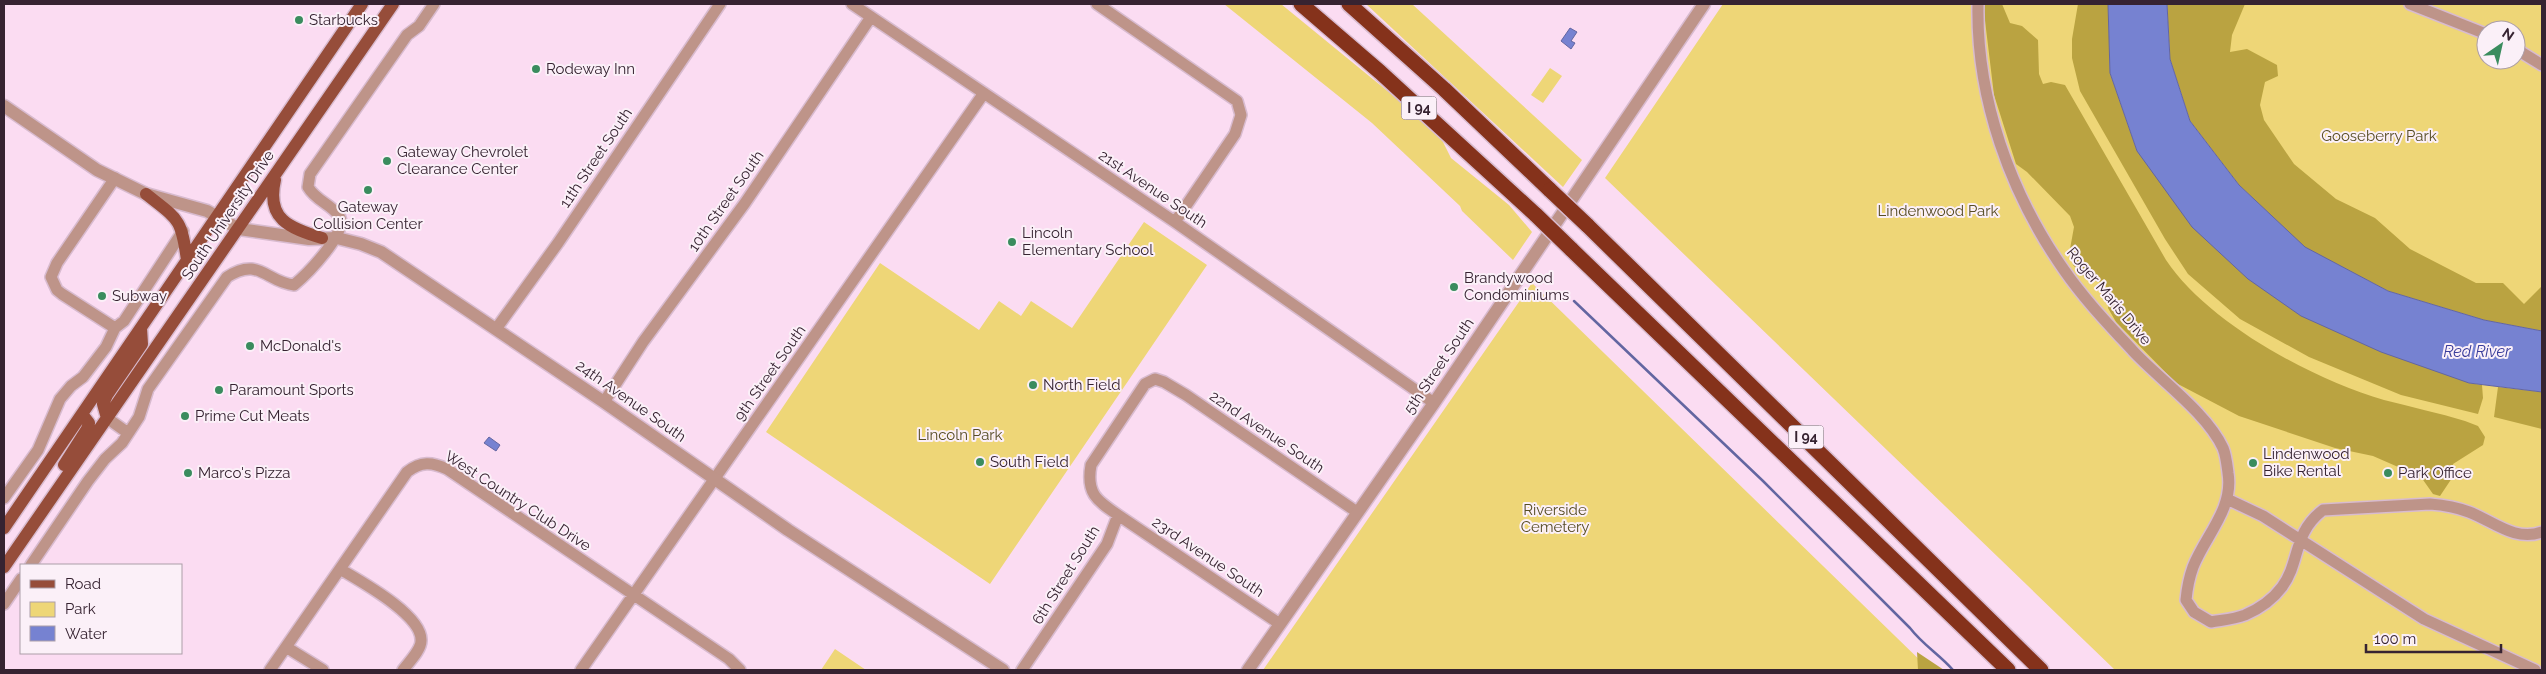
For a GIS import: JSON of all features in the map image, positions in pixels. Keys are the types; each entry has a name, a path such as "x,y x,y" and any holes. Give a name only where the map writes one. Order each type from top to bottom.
{"highway":[{"name":"I 94","path":"1300,4 1387,79 1536,215 2008,670"},
{"name":"I 94","path":"1348,4 1444,89 1587,225 2041,670"}],"main road":[{"name":"South University Drive","path":"4,528 362,4"},
{"name":"South University Drive","path":"4,567 394,4"},
{"path":"276,174 272,194 276,212 285,223 298,231 322,238"},
{"path":"146,194 179,222 183,231 187,260"},
{"path":"107,418 104,404 107,395 142,344 141,328"},
{"path":"56,491 58,474 87,429 89,423 82,414"}],"street":[{"name":"11th Street South","path":"496,329 558,243 720,4"},
{"name":"21st Avenue South","path":"852,4 1175,222 1434,403"},
{"path":"1097,4 1237,101 1241,115 1235,134 1175,222"},
{"name":"5th Street South","path":"1248,670 1434,403 1704,4"},
{"name":"Roger Maris Drive","path":"1978,4 1978,25 1988,96 2002,152 2017,185 2064,270 2134,352 2200,416 2222,447 2230,484 2228,499 2193,567 2186,600 2194,612 2211,622 2244,616 2263,606 2282,587 2299,540"},
{"path":"2410,4 2476,30"},
{"path":"32,564 88,481 139,417 148,389 227,277 247,268 258,269 283,284 294,284 337,238 342,224 339,216 313,196 308,187 310,174 407,35 420,26 432,5"},
{"name":"10th Street South","path":"604,402 644,342 750,195 871,17"},
{"path":"2526,55 2542,65"},
{"name":"9th Street South","path":"581,670 984,93"},
{"name":"24th Avenue South","path":"4,106 97,170 146,194 207,211 239,229 259,234 337,238 361,244 381,252 604,402 804,541 1003,670"},
{"path":"115,178 57,263 52,277 57,290 115,328"},
{"path":"4,498 38,450 60,399 71,386 83,377 106,347 115,328 124,321 183,231"},
{"name":"6th Street South","path":"1022,670 1107,544 1118,515 1099,502 1092,493 1088,479 1091,465 1145,384 1154,379 1158,380"},
{"name":"22nd Avenue South","path":"1158,380 1186,395 1357,512"},
{"path":"107,418 128,433"},
{"name":"West Country Club Drive","path":"270,670 407,472 416,465 426,462 447,469 634,595 740,670"},
{"path":"2228,499 2263,516 2424,619 2535,670"},
{"path":"2299,540 2312,518 2323,510 2430,504 2447,506 2468,512 2516,534 2534,535 2542,532"},
{"name":"23rd Avenue South","path":"1118,515 1280,624"},
{"path":"340,569 376,591 410,617 421,632 422,644 403,670"},
{"path":"4,604 20,580"},
{"path":"286,647 323,670"}],"green space":[{"path":"1224,4 1281,4 1396,98 1442,140 1451,158 1509,205 1532,232 1513,260 1462,211 1460,206 1372,123"},
{"path":"1366,4 1412,4 1582,160 1563,187"},
{"name":"Lindenwood Park","path":"1723,4 2108,4 2110,73 2137,151 2469,383 2542,392 2542,670 2115,670 1605,178"},
{"name":"Gooseberry Park","path":"2167,4 2542,4 2542,331 2484,320 2388,291"},
{"path":"1550,68 1562,76 1543,103 1531,95"},
{"name":"Lincoln Park","path":"1144,222 1207,265 990,584 766,432 880,263 979,330 999,301 1021,316 1031,301 1072,328"},
{"name":"Riverside Cemetery","path":"1532,283 1930,670 1263,670"},
{"path":"835,649 866,670 821,670"}],"shaded area":[{"path":"1983,4 2002,4 2010,23 2022,26 2038,40 2039,74 2043,84 2051,82 2065,85 2166,260 2184,283 2208,306 2264,346 2325,378 2384,400 2455,418 2478,426 2485,437 2483,445 2453,464 2454,475 2440,496 2433,494 2421,477 2373,456 2335,448 2239,416 2176,383 2116,322 2108,308 2110,294 2104,283 2086,279 2073,265 2070,249 2074,227 2070,216 2027,172 2016,164 1994,95"},
{"path":"2078,4 2108,4 2110,73 2137,151 2469,383 2482,385 2483,398 2478,414 2401,395 2309,357 2240,319 2188,274 2165,239 2080,91 2072,58 2072,39"},
{"path":"2167,4 2245,4 2232,35 2230,52 2247,49 2277,65 2278,76 2265,82 2260,105 2264,120 2294,164 2336,199 2375,218 2410,249 2476,283 2503,283 2524,304 2542,286 2542,331 2484,320 2388,291 2305,248 2239,185 2190,121 2170,59"},
{"path":"2498,387 2542,392 2542,429 2494,417"},
{"path":"1917,652 1944,670 1918,670"}],"water":[{"name":"Red River","path":"2108,4 2167,4 2170,59 2190,121 2239,185 2305,247 2388,291 2484,320 2542,331 2542,392 2469,383 2381,352 2301,316 2248,279 2192,227 2137,151 2110,73"},
{"path":"1570,28 1577,32 1571,41 1575,43 1571,49 1561,41"},
{"path":"489,437 500,445 496,451 484,443"}],"waterway":[{"path":"1574,301 1763,481 1953,670"}],"place":[{"name":"Starbucks","path":"299,20"},
{"name":"Rodeway Inn","path":"536,69"},
{"name":"Gateway Chevrolet Clearance Center","path":"387,161"},
{"name":"Gateway Collision Center","path":"368,190"},
{"name":"Lincoln Elementary School","path":"1012,242"},
{"name":"Brandywood Condominiums","path":"1454,287"},
{"name":"Subway","path":"102,296"},
{"name":"McDonald's","path":"250,346"},
{"name":"North Field","path":"1033,385"},
{"name":"Paramount Sports","path":"219,390"},
{"name":"Prime Cut Meats","path":"185,416"},
{"name":"South Field","path":"980,462"},
{"name":"Lindenwood Bike Rental","path":"2253,463"},
{"name":"Marco's Pizza","path":"188,473"},
{"name":"Park Office","path":"2388,473"}]}
